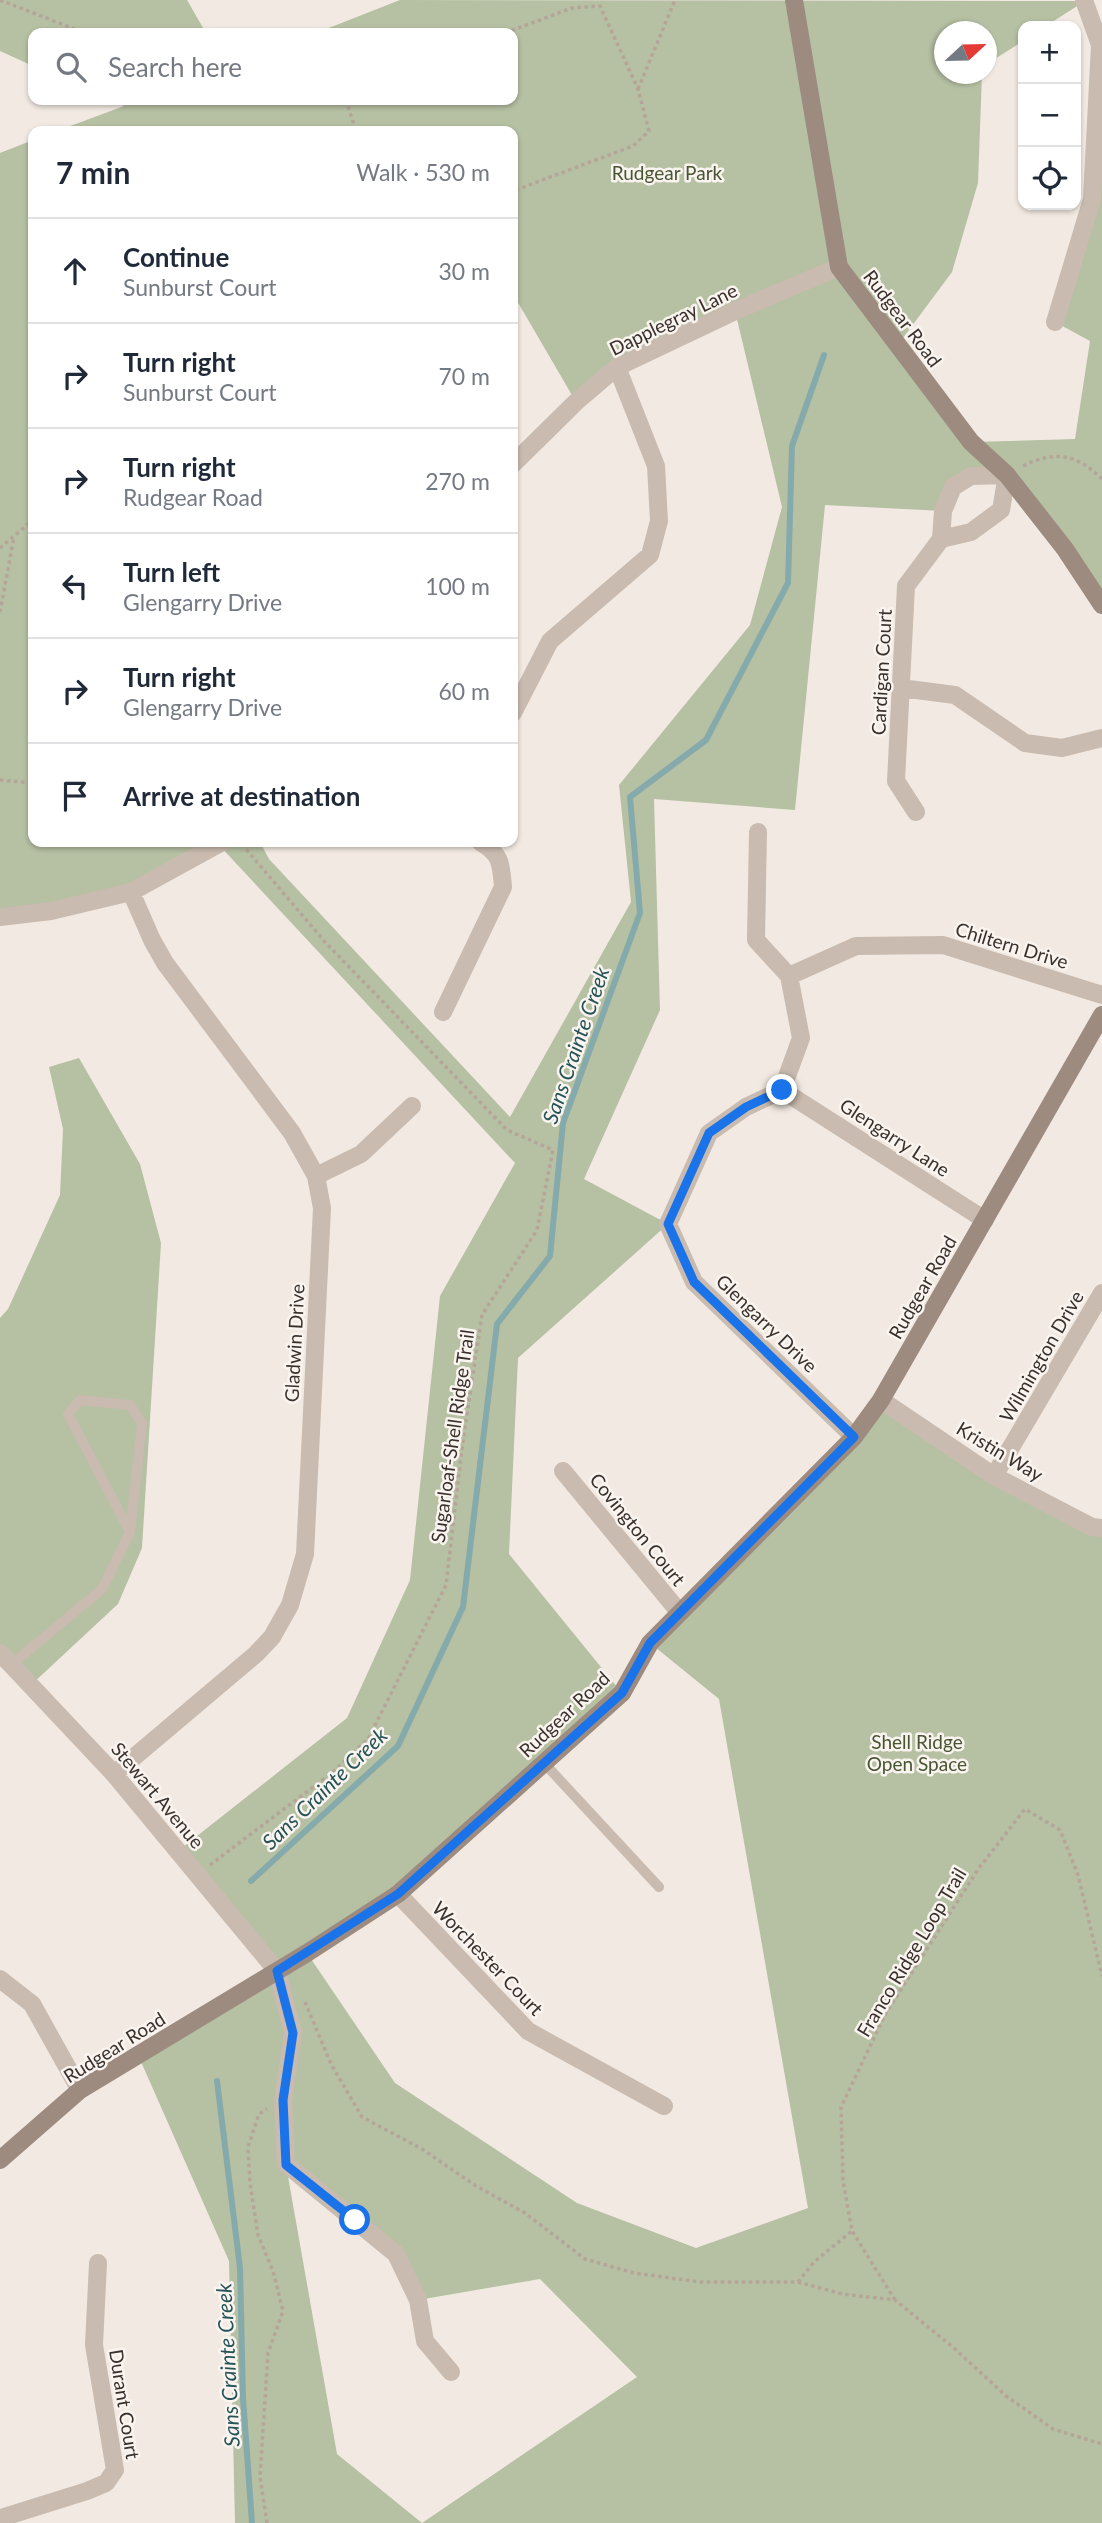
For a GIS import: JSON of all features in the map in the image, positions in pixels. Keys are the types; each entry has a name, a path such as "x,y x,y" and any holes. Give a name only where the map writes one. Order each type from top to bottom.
{"street":[{"name":"Rudgear Road","path":"794,0 839,267 971,442 1007,475 1065,550 1102,605"},
{"path":"1055,322 1092,199 1100,45 1084,0"},
{"name":"Dapplegray Lane","path":"518,459 576,402 617,367 735,310 839,267"},
{"path":"518,703 550,641 650,555 659,521 656,466 617,367"},
{"path":"1007,475 1001,510 971,532 941,540 943,511 953,487 971,476 1007,475"},
{"name":"Cardigan Court","path":"916,812 897,781 906,586 941,540"},
{"path":"901,688 955,695 1024,743 1062,748 1102,738"},
{"path":"758,832 756,940 789,976 801,1038 782,1090"},
{"path":"0,917 51,911 131,891 213,847"},
{"path":"443,1012 503,887 502,870 495,850 489,847"},
{"name":"Gladwin Drive","path":"114,1774 256,1654 283,1620 299,1580 305,1554 322,1209 316,1176 292,1133 165,963 131,891"},
{"name":"Chiltern Drive","path":"789,976 856,946 943,945 1102,995"},
{"name":"Rudgear Road","path":"0,2160 80,2090 398,1894 622,1693 650,1643 854,1437 881,1400 1102,1015"},
{"name":"Glengarry Lane","path":"782,1090 985,1220"},
{"name":"Glengarry Drive","path":"782,1090 746,1107 709,1133 668,1224 694,1282 854,1437"},
{"path":"316,1176 361,1154 412,1106"},
{"name":"Wilmington Drive","path":"994,1476 1102,1293"},
{"name":"Kristin Way","path":"881,1400 994,1476 1092,1527 1102,1528"},
{"name":"Covington Court","path":"563,1471 680,1613"},
{"name":"Stewart Avenue","path":"6,1659 114,1774 277,1971"},
{"name":"Worchester Court","path":"398,1894 528,2031 664,2106"},
{"path":"277,1971 293,2033 283,2100 286,2165 396,2253 418,2300 425,2341 451,2372"},
{"path":"0,1979 32,2004 80,2090"},
{"name":"Durant Court","path":"3,2515 87,2491 106,2483 115,2470 94,2344 98,2263"}],"lane":[{"path":"6,1659 102,1589 130,1532 142,1423 130,1405 80,1400 68,1414 130,1532"},
{"path":"544,1763 659,1887"}],"path":[{"path":"0,0 72,28"},
{"path":"638,89 675,0"},
{"path":"518,28 572,8 600,6 638,89 649,131 633,146 518,189"},
{"path":"348,105 354,126"},
{"path":"1007,475 1037,459 1059,455 1086,464 1102,479"},
{"path":"0,548 28,524"},
{"path":"0,612 14,537"},
{"path":"0,780 28,783"},
{"name":"Sugarloaf-Shell Ridge Trail","path":"197,1874 333,1772 368,1739 446,1586 463,1440 482,1315 537,1230 553,1150 507,1130 324,942 244,847"},
{"name":"Franco Ridge Loop Trail","path":"894,2300 852,2231 843,2181 841,2107 886,2013 979,1868 1025,1809 1060,1830 1078,1875 1102,1976"},
{"path":"300,1997 307,2005 331,2064 362,2117 422,2149 476,2186 525,2213 585,2259 634,2273 700,2282 798,2282 842,2294 894,2300 954,2348 1006,2396 1053,2429 1102,2444"},
{"path":"267,2523 260,2477 268,2353 283,2311 273,2272 258,2235 248,2147 259,2114 283,2100"},
{"path":"798,2282 814,2262 852,2231"}],"green space":[{"path":"0,0 187,0 203,28 28,28 28,64 0,51"},
{"path":"400,0 1085,1 1054,21 1018,21 1018,44 997,58 997,21 934,21 934,84 982,84 978,183 952,272 897,346 971,442 1075,439 1090,341 1055,322 1102,144 1102,605 1006,475 971,476 943,511 825,505 795,810 654,799 660,1010 584,1179 668,1224 518,1358 509,1554 622,1693 398,1894 307,1953 395,2083 577,2203 696,2248 808,2208 719,1699 650,1643 881,1400 1102,1528 1102,2523 422,2523 235,2523 229,2261 138,2055 277,1970 178,1851 347,1718 410,1580 440,1296 515,1163 221,847 263,847 269,859 510,1117 631,902 619,785 750,625 782,507 735,311 617,367 576,402 518,303 518,126 70,126 124,106 122,105 518,105 518,28 329,28","holes":["286,2165 396,2254 418,2300 540,2279 637,2377 422,2523 337,2454"]},
{"path":"28,142 28,847 213,847 131,892 0,917 0,153"},
{"path":"79,1058 140,1164 161,1243 142,1548 118,1604 31,1685 0,1653 0,1318 8,1309 60,1195 63,1129 49,1067"}],"waterway":[{"name":"Sans Crainte Creek","path":"251,1881 398,1746 463,1607 497,1324 550,1256 563,1123 640,913 630,797 706,740 788,583 792,446 824,355"},
{"name":"Sans Crainte Creek","path":"217,2081 240,2268 243,2398 252,2523"}],"route":[{"path":"355,2220 286,2165 283,2100 293,2033 277,1971 398,1894 622,1693 650,1643 854,1437 694,1282 668,1224 709,1133 746,1107 782,1090"}],"park label":[{"name":"Rudgear Park","path":"667,172"},
{"name":"Shell Ridge Open Space","path":"917,1752"}]}
